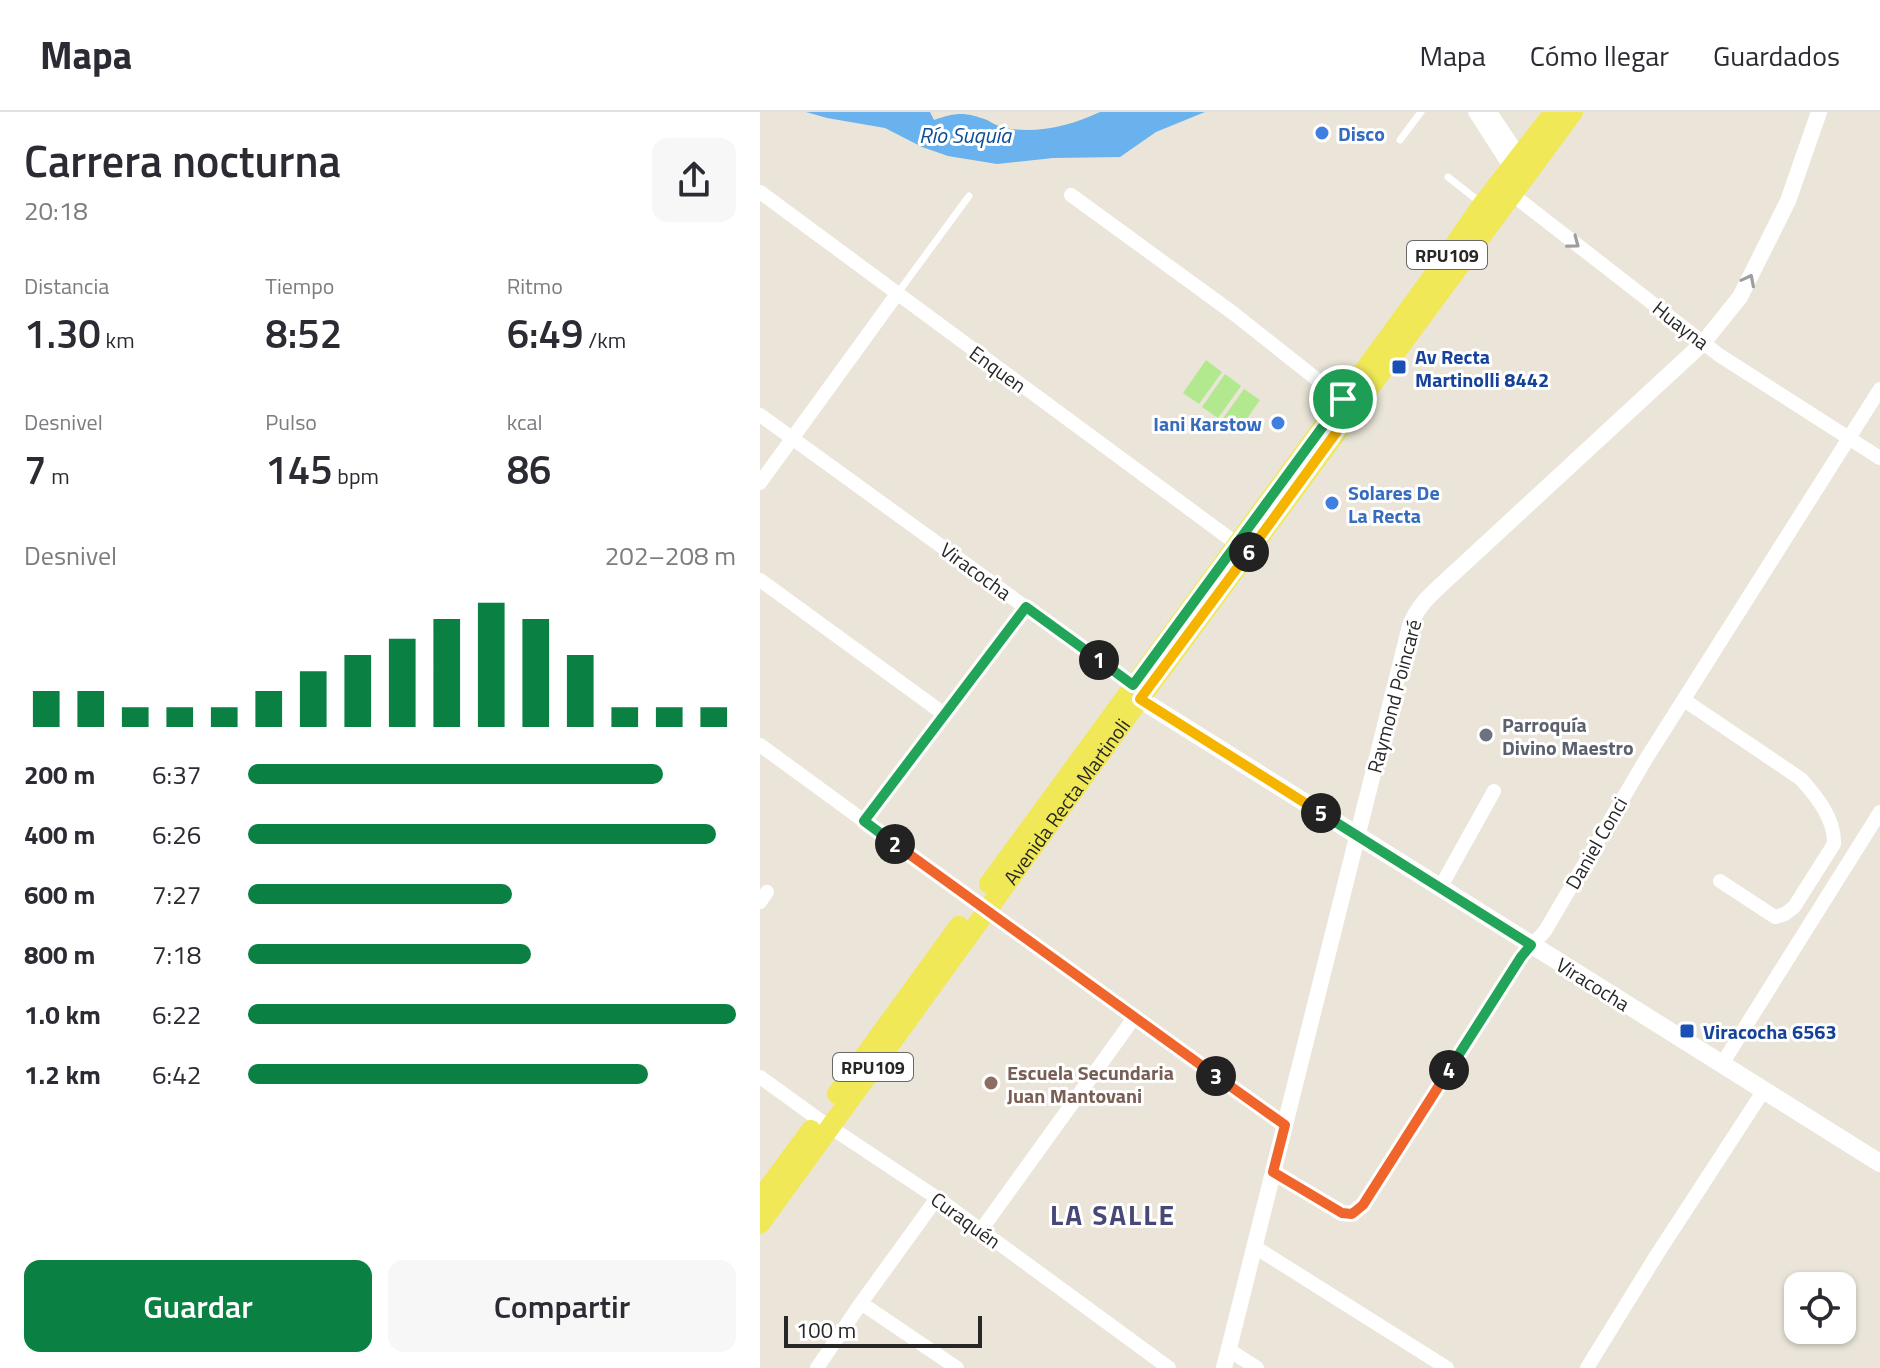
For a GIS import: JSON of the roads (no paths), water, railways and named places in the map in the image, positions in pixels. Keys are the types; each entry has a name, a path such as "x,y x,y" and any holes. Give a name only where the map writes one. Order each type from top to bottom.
{"main road":[{"name":"Avenida Recta Martinoli","path":"1136,692 1237,544 1467,257 1554,112"},
{"name":"Avenida Recta Martinoli","path":"760,1199 824,1122 1348,404 1482,205 1541,156 1573,112"},
{"name":"Viracocha","path":"1136,692 1358,837 1880,1163"},
{"name":"Avenida Recta Martinoli","path":"760,1224 824,1122"}],"street":[{"path":"1475,112 1515,175"},
{"path":"1490,112 1515,175"},
{"name":"Raymond Poincaré","path":"1224,1368 1415,613 1443,583 1703,343 1740,297 1791,193 1819,112"},
{"name":"Huayna","path":"1515,175 1703,343 1880,458"},
{"name":"Enquen","path":"760,192 1237,544"},
{"path":"1071,195 1233,313 1348,404"},
{"path":"760,483 897,294"},
{"name":"Daniel Conci","path":"1273,1172 1342,1213 1356,1212 1521,957 1545,931 1646,759 1880,389"},
{"name":"Viracocha","path":"760,415 1026,607 1136,692"},
{"path":"760,580 944,714"},
{"path":"864,821 1026,607"},
{"path":"1684,700 1801,779 1827,813 1834,836 1834,844 1794,907 1785,914 1775,917 1720,881"},
{"path":"760,745 1285,1125"},
{"path":"1440,888 1494,791"},
{"path":"1722,1064 1880,812"},
{"path":"981,1230 1134,1018"},
{"name":"Curaquén","path":"760,1077 937,1198 1169,1368"},
{"path":"1587,1368 1764,1090"},
{"path":"817,1368 937,1198"},
{"path":"1255,1247 1447,1368"},
{"path":"861,1303 957,1368"},
{"path":"1229,1350 1257,1368"}],"lane":[{"path":"1400,140 1421,112"},
{"path":"1448,177 1482,205"},
{"path":"897,294 969,196"}],"water":[{"name":"Río Suquía","path":"806,112 930,112 934,120 967,114 1004,128 1028,130 1065,125 1100,112 1205,112 1156,132 1120,157 1053,158 997,164 948,156 885,128"}],"place":[{"name":"Disco","path":"1322,133"},
{"name":"Av Recta Martinolli 8442","path":"1399,367"},
{"name":"Iani Karstow","path":"1278,423"},
{"name":"Solares De La Recta","path":"1332,503"},
{"name":"Parroquía Divino Maestro","path":"1486,735"},
{"name":"Viracocha 6563","path":"1687,1031"},
{"name":"Escuela Secundaria Juan Mantovani","path":"991,1083"}],"district":[{"name":"LA SALLE","path":"1113,1214"}]}
